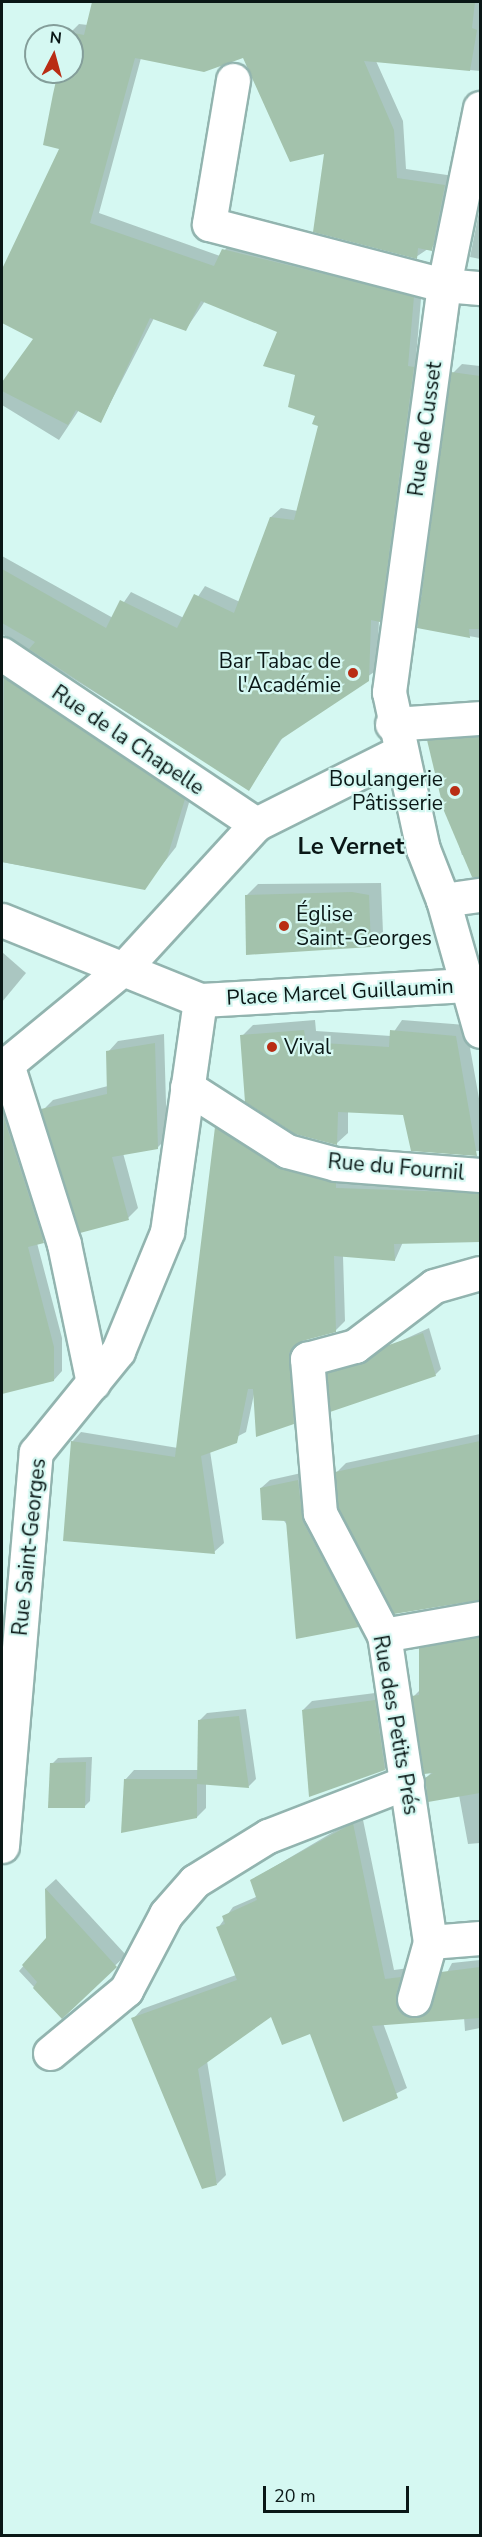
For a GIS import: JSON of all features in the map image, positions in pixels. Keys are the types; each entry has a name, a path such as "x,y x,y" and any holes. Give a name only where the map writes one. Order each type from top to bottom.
{"street":[{"path":"233,80 209,224 444,285 480,288"},
{"name":"Rue de Cusset","path":"395,738 389,692 444,285 480,108"},
{"name":"Rue de la Chapelle","path":"2,654 256,824"},
{"path":"93,1383 64,1244 4,1066 126,966 256,824 395,738 480,717"},
{"name":"Place Marcel Guillaumin","path":"2,920 126,966 200,1000 469,985 443,900 423,849 395,738"},
{"path":"443,900 480,895"},
{"path":"469,985 480,1031"},
{"name":"Rue Saint-Georges","path":"2,1846 36,1452 118,1351 167,1232 200,1000"},
{"name":"Rue du Fournil","path":"187,1087 287,1151 336,1164 480,1175"},
{"name":"Rue des Petits Prés","path":"414,1999 430,1942 384,1635 320,1513 307,1359 355,1346 434,1287 480,1273"},
{"path":"384,1635 480,1618"},
{"path":"50,2053 68,2044 126,1990 166,1914 195,1881 268,1836 407,1782"},
{"path":"430,1942 480,1938"}],"building":[{"path":"92,2 475,2 472,28 477,30 470,71 364,61 394,130 397,178 445,185 432,251 418,248 417,259 313,232 324,154 290,162 243,58 204,72 135,58 90,223 214,266 222,249 414,296 408,366 414,367 380,622 371,620 369,681 280,740 249,791 29,649 35,642 2,623 2,569 106,628 120,600 177,628 194,594 234,613 270,517 294,520 318,426 312,424 315,416 288,407 295,375 263,366 277,332 201,301 186,331 150,318 101,423 76,410 68,425 2,391 2,382 33,339 2,323 2,269 59,149 43,145 55,84 84,84 84,35"},
{"path":"451,372 480,376 480,629 469,629 470,638 417,628"},
{"path":"4,678 185,799 167,858 145,890 2,862"},
{"path":"480,737 480,877 472,877 444,811 427,740"},
{"name":"Église Saint-Georges","path":"352,892 369,895 371,947 246,955 245,895"},
{"path":"304,1030 306,1042 389,1047 390,1030 456,1036 477,1156 411,1151 403,1115 338,1112 337,1145 295,1134 245,1102 240,1035"},
{"path":"155,1043 158,1149 112,1157 129,1220 80,1233 41,1109 107,1094 106,1051"},
{"path":"4,1118 44,1243 28,1247 54,1347 54,1381 2,1394"},
{"path":"215,1127 277,1167 336,1183 336,1188 480,1193 480,1242 394,1244 395,1261 334,1256 336,1332 302,1341 289,1353 294,1424 256,1437 253,1389 248,1389 237,1443 201,1456 215,1554 63,1541 71,1441 175,1457"},
{"path":"423,1333 436,1376 330,1412 327,1373 360,1364 386,1346"},
{"path":"480,1441 480,1600 394,1614 338,1508 335,1472"},
{"path":"298,1480 303,1522 359,1627 296,1639 286,1521 262,1520 260,1488"},
{"path":"480,1637 480,1793 428,1802 425,1778 433,1773 424,1774 412,1696 419,1695 419,1648"},
{"path":"375,1700 385,1770 309,1797 302,1710"},
{"path":"239,1716 249,1788 197,1784 198,1720"},
{"path":"86,1762 85,1808 48,1808 50,1763"},
{"path":"124,1779 197,1779 197,1818 121,1833"},
{"path":"353,1823 385,1979 401,1977 396,1995 400,2012 410,2017 427,2012 441,1972 480,1967 480,2018 372,2026 398,2098 343,2122 310,2034 282,2045 271,2017 198,2069 217,2185 202,2189 131,2018 237,1980 216,1927 225,1924 222,1916 257,1900 250,1880"},
{"path":"45,1888 117,1967 62,2019 33,1988 37,1982 22,1965 46,1938"}],"place":[{"name":"Bar Tabac de l'Académie","path":"353,673"},
{"name":"Boulangerie Pâtisserie","path":"455,791"},
{"name":"Église Saint-Georges","path":"284,926"},
{"name":"Vival","path":"272,1047"}],"district":[{"name":"Le Vernet","path":"351,847"}]}
